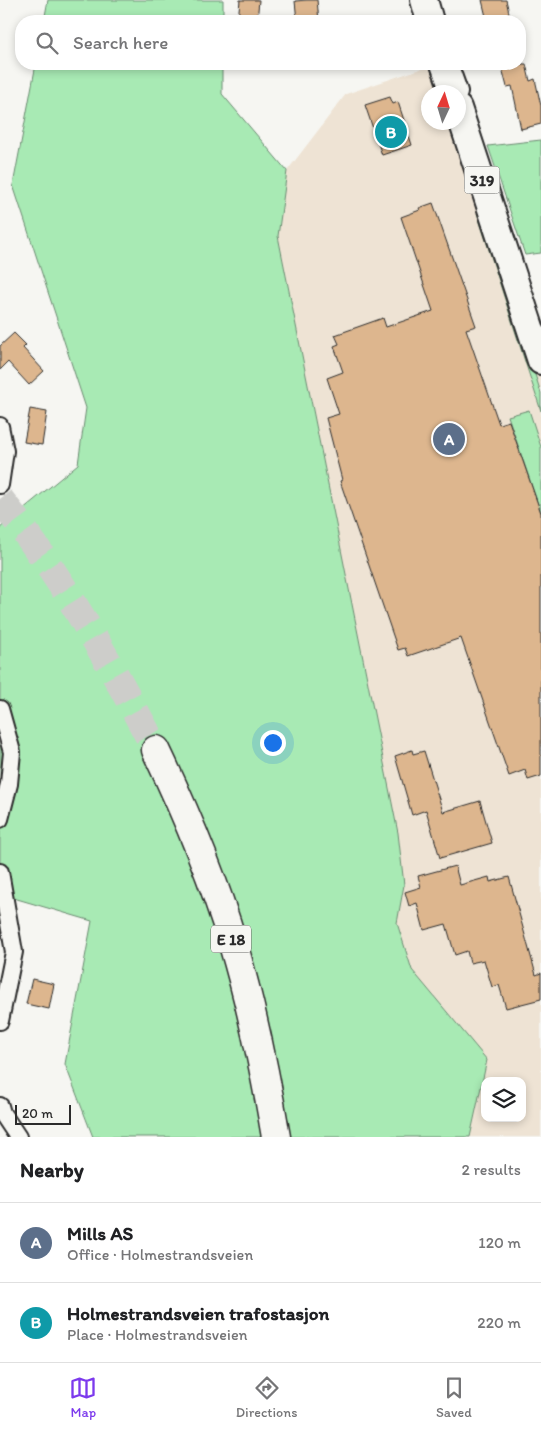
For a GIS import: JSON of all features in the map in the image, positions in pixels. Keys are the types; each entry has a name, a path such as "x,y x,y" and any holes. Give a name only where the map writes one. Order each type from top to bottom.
{"highway":[{"name":"E 18","path":"156,750 193,832 233,945 262,1060 276,1137"}],"main road":[{"path":"424,0 428,15"},
{"path":"446,70 452,85"},
{"name":"319","path":"465,130 541,361"}],"street":[{"path":"0,426 4,450 0,485"},
{"path":"0,709 12,752 9,784 0,819"},
{"path":"0,872 14,952 0,1021"},
{"path":"0,1106 2,1114 18,1137"}],"shaded area":[{"path":"417,70 439,70 448,85 421,85 421,130 461,130 541,367 541,1137 470,1137 481,1087 481,1122 526,1122 526,1077 483,1077 487,1060 412,970 397,923 404,885 398,833 278,236 287,171 346,94"}],"green space":[{"path":"48,0 223,0 223,15 45,15"},
{"path":"35,70 222,70 222,94 287,171 278,236 398,833 404,885 397,923 412,970 487,1060 483,1077 481,1077 481,1087 470,1137 93,1137 65,1064 92,921 0,894 0,528 78,464 86,408 13,185"},
{"path":"541,140 541,253 525,255 488,146"},
{"path":"477,213 485,220 541,393 541,411"},
{"path":"529,410 541,447 541,513 508,416"}],"building":[{"path":"240,0 259,0 258,15 239,15"},
{"path":"317,0 318,15 296,15 295,1"},
{"path":"482,0 506,0 510,15 486,15"},
{"path":"526,64 530,81 535,79 541,106 541,124 521,129 512,86 507,87 503,70 526,70"},
{"path":"390,97 393,104 398,102 412,145 382,155 365,105"},
{"path":"433,203 476,326 466,329 499,424 509,421 541,513 541,776 528,780 525,770 509,776 461,638 408,656 405,648 398,650 340,481 342,480 326,418 339,414 327,378 343,372 334,346 339,344 335,335 383,318 386,327 433,311 401,217"},
{"path":"14,333 26,345 23,348 44,371 29,385 8,362 0,370 0,346"},
{"path":"30,409 47,412 42,445 24,442"},
{"path":"412,750 413,754 424,751 443,812 480,801 492,843 440,858 426,810 412,815 395,756"},
{"path":"455,866 460,885 489,877 490,882 509,877 536,975 541,973 541,999 506,1008 499,985 492,987 484,960 470,963 467,951 455,955 446,924 424,930 417,903 409,906 405,892 421,887 418,876"},
{"path":"32,979 54,984 49,1009 26,1004"}],"tunnel":[{"path":"0,499 44,559 84,621 156,750"}],"place":[{"name":"Holmestrandsveien trafostasjon","path":"391,132"},
{"name":"Mills AS","path":"449,439"}]}
